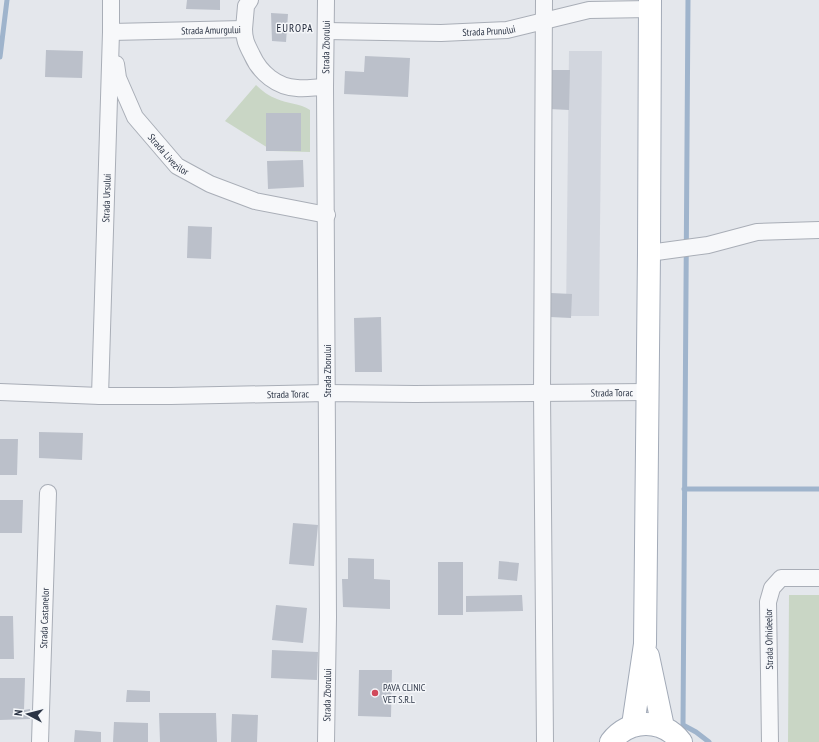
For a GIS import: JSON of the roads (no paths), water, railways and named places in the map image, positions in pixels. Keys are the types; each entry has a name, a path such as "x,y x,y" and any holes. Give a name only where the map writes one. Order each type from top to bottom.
{"main road":[{"path":"633,725 645,644 650,4"},
{"path":"645,644 663,727"},
{"path":"611,742 617,734 633,725 648,724 663,727 676,736 681,742"}],"street":[{"name":"Strada Ursului","path":"100,396 111,32 110,0"},
{"name":"Strada Livezilor","path":"120,0 111,32 118,78 135,117 177,166 210,184 255,202 327,215"},
{"path":"244,29 246,6 250,0"},
{"name":"Strada Zborului","path":"326,0 325,87 327,215 328,617 326,742"},
{"path":"544,0 542,392 545,742"},
{"name":"Strada Prunului","path":"326,31 441,33 507,30 544,21 589,5 650,4"},
{"name":"Strada Amurgului","path":"111,32 244,29 244,39 256,63 270,78 283,85 297,88 325,87"},
{"path":"649,253 708,245 757,232 819,230"},
{"name":"Strada Torac","path":"0,392 100,396 171,396 327,393 415,394 647,392"},
{"name":"Strada Castanelor","path":"40,742 48,493"},
{"name":"Strada Orhideelor","path":"770,742 768,602 772,588 781,578 819,578"}],"waterway":[{"path":"0,57 7,0"},
{"path":"688,0 683,725 696,732 709,742"},
{"path":"684,489 819,489"}],"place":[{"name":"PAVA CLINIC VET S.R.L","path":"375,693"}],"district":[{"name":"EUROPA","path":"295,28"}]}
